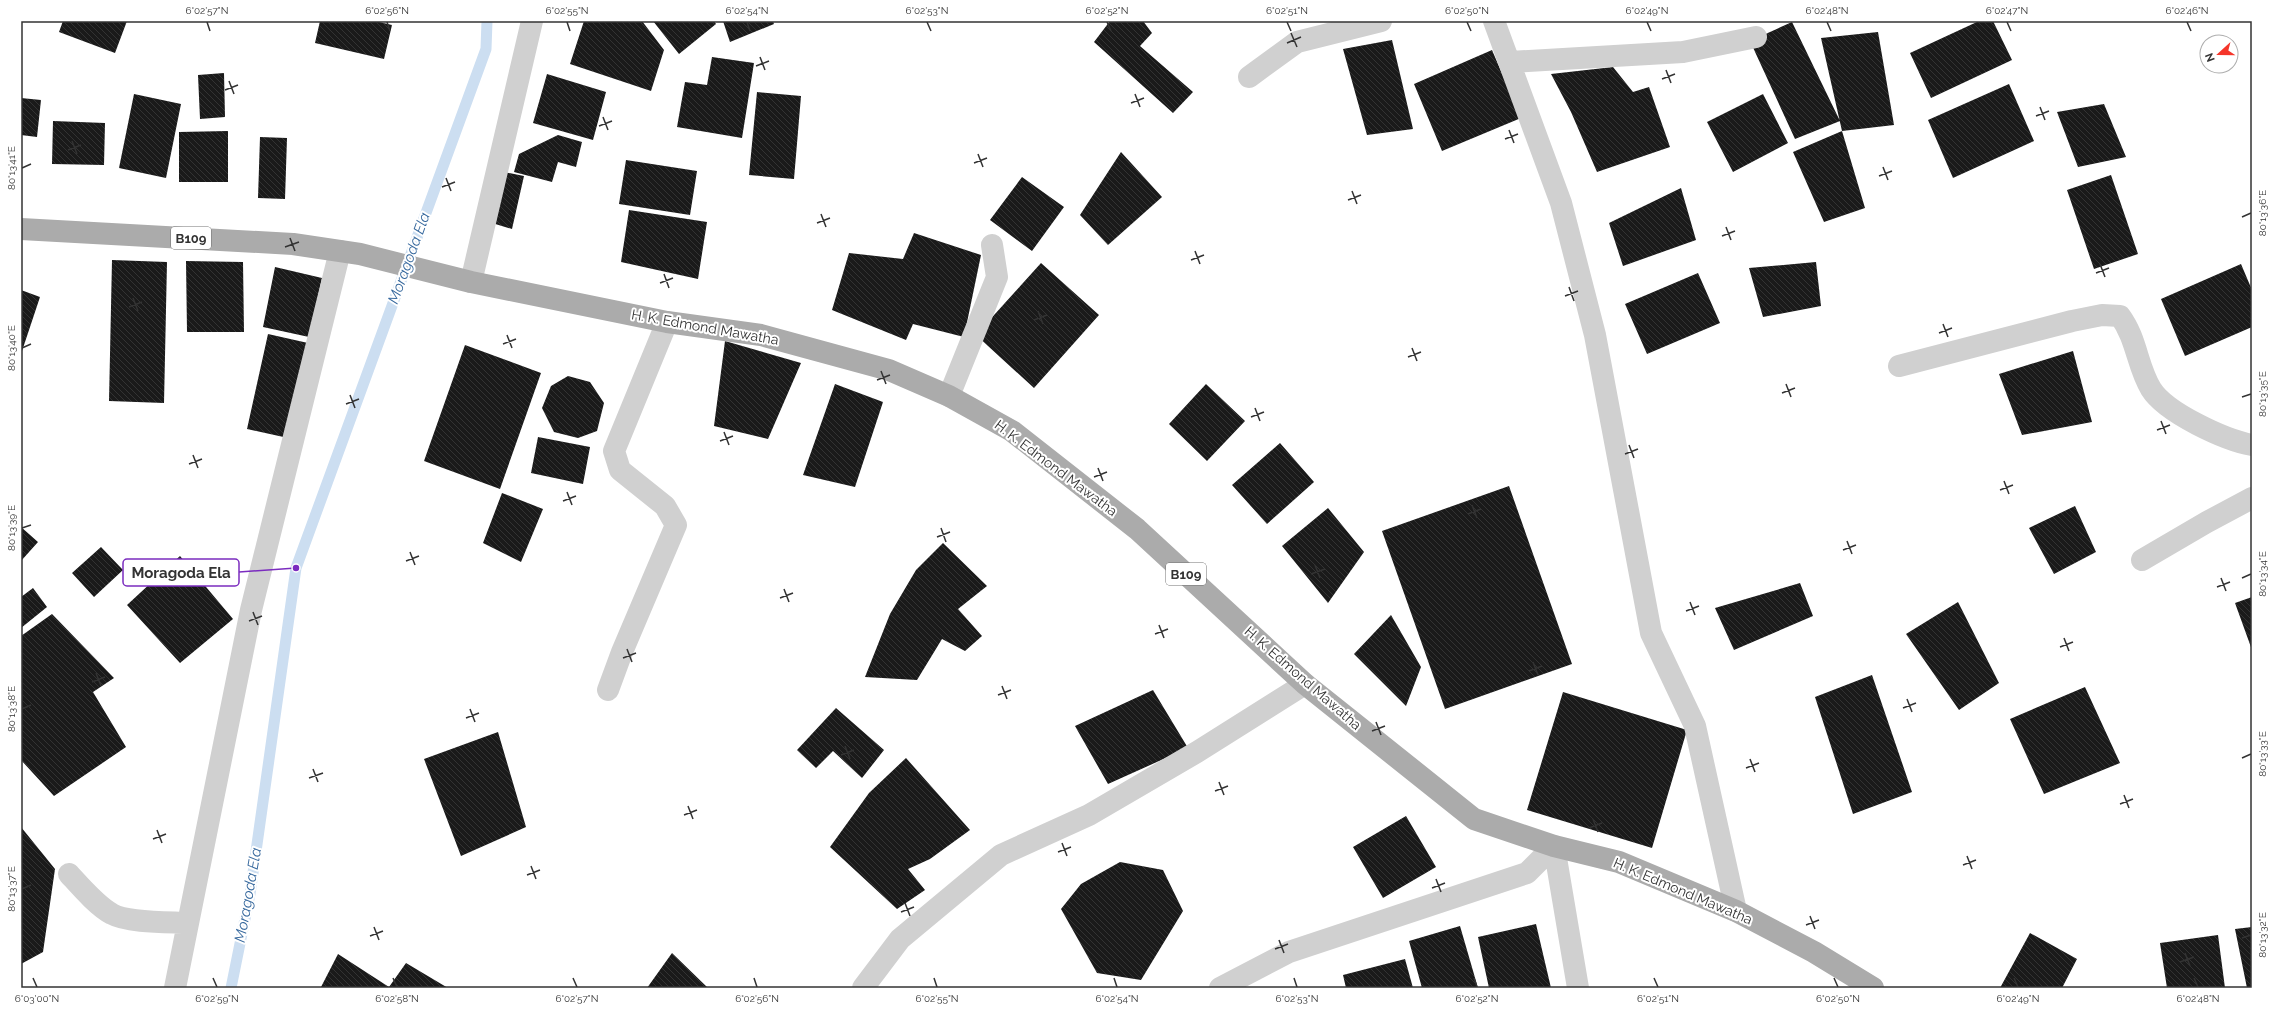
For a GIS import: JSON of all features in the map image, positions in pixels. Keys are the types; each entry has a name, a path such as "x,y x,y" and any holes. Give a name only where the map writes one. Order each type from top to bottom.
{"main road":[{"name":"H. K. Edmond Mawatha","path":"21,229 293,244 350,253 471,282 667,322 761,335 889,370 949,396 1012,431 1137,529 1305,684 1474,819 1554,846 1619,862 1736,911 1814,952 1873,988"}],"street":[{"path":"471,282 532,21"},
{"path":"1249,78 1297,42 1381,21"},
{"path":"1494,21 1561,203 1594,335 1651,633 1695,726 1736,911"},
{"path":"1510,62 1683,52 1756,37"},
{"path":"949,396 997,277 992,245"},
{"path":"175,988 251,610 350,253"},
{"path":"1899,366 2102,314 2120,316 2130,329 2152,390 2176,413 2236,442 2252,445"},
{"path":"608,690 622,652 676,525 665,506 620,470 614,451 667,322"},
{"path":"2142,560 2252,498"},
{"path":"863,988 900,939 1001,855 1089,815 1197,752 1305,684"},
{"path":"1220,988 1289,952 1527,873 1554,846"},
{"path":"1554,846 1578,988"},
{"path":"69,874 86,892 112,914 147,922 188,923"}],"building":[{"path":"63,21 127,21 115,53 59,32"},
{"path":"320,21 375,21 392,25 384,59 315,43"},
{"path":"584,21 642,21 664,50 651,91 570,64"},
{"path":"653,21 714,21 716,24 679,54"},
{"path":"723,21 773,21 774,24 730,42"},
{"path":"1110,21 1143,21 1152,33 1140,46 1193,92 1173,113 1094,42"},
{"path":"1979,21 1993,21 2012,60 1931,98 1910,53"},
{"path":"1792,22 1840,121 1795,139 1750,41"},
{"path":"1878,32 1894,125 1842,131 1821,38"},
{"path":"1392,40 1413,129 1367,135 1343,49"},
{"path":"1492,50 1521,118 1442,151 1414,84"},
{"path":"712,57 754,63 742,138 677,127 685,82 707,85"},
{"path":"1613,67 1633,92 1649,87 1670,147 1597,172 1571,112 1551,74"},
{"path":"224,73 225,117 200,119 198,75"},
{"path":"547,74 606,92 593,140 533,123"},
{"path":"2009,84 2034,141 1953,178 1928,120"},
{"path":"757,92 801,96 794,179 749,175"},
{"path":"134,94 181,104 166,178 119,168"},
{"path":"1763,94 1788,143 1733,172 1707,122"},
{"path":"21,98 41,100 37,137 21,135"},
{"path":"2104,104 2126,157 2078,167 2057,112"},
{"path":"53,121 105,123 104,165 52,164"},
{"path":"228,131 228,182 179,182 179,132"},
{"path":"1842,131 1865,208 1824,222 1793,152"},
{"path":"558,135 582,142 576,167 558,162 552,182 514,172 519,154"},
{"path":"260,137 287,138 285,199 258,198"},
{"path":"1121,152 1162,197 1108,245 1080,215"},
{"path":"626,160 697,171 690,215 619,204"},
{"path":"504,172 524,176 512,229 492,223"},
{"path":"2111,175 2138,254 2094,269 2067,190"},
{"path":"1022,177 1064,207 1032,251 990,220"},
{"path":"1681,188 1696,240 1623,266 1609,223"},
{"path":"629,210 707,222 698,279 621,262"},
{"path":"914,233 981,255 964,337 913,324 906,340 832,310 849,253 903,259"},
{"path":"112,260 167,262 164,403 109,401"},
{"path":"186,261 243,262 244,332 187,332"},
{"path":"1816,262 1821,306 1763,317 1749,268"},
{"path":"1041,263 1099,315 1034,388 976,335"},
{"path":"2241,264 2252,290 2252,327 2185,356 2161,299"},
{"path":"275,267 322,278 309,337 263,327"},
{"path":"1698,273 1720,323 1647,354 1625,304"},
{"path":"21,290 40,297 21,354"},
{"path":"268,334 308,343 288,438 247,429"},
{"path":"725,341 801,363 768,439 714,426"},
{"path":"465,345 541,373 500,489 424,461"},
{"path":"2073,351 2092,422 2022,435 1999,374"},
{"path":"568,376 590,382 604,403 597,431 578,438 554,432 542,408 551,386"},
{"path":"835,384 883,402 855,487 803,475"},
{"path":"1206,384 1245,421 1207,461 1169,424"},
{"path":"538,437 590,447 583,484 531,473"},
{"path":"1280,443 1314,482 1267,524 1232,485"},
{"path":"1509,486 1572,664 1445,709 1382,531"},
{"path":"502,493 543,509 521,562 483,543"},
{"path":"2075,506 2096,552 2054,574 2029,528"},
{"path":"1328,508 1364,552 1328,603 1282,546"},
{"path":"21,527 38,542 21,561"},
{"path":"943,543 987,586 958,609 982,636 965,651 942,639 917,680 865,677 890,614 916,570"},
{"path":"101,547 123,570 94,597 72,573"},
{"path":"180,556 233,619 180,663 127,605"},
{"path":"1800,583 1813,616 1734,650 1715,608"},
{"path":"33,588 47,607 21,628 21,597"},
{"path":"2252,597 2252,650 2235,603"},
{"path":"1958,602 1999,683 1959,710 1906,634"},
{"path":"52,614 114,678 93,692 126,747 54,796 21,760 21,636"},
{"path":"1391,615 1421,667 1406,706 1354,654"},
{"path":"1872,675 1912,792 1853,814 1815,697"},
{"path":"2085,687 2120,763 2044,794 2010,719"},
{"path":"1153,690 1188,748 1108,784 1075,726"},
{"path":"1563,692 1687,730 1652,848 1527,810"},
{"path":"836,708 884,750 862,778 833,751 816,768 797,750"},
{"path":"498,732 526,827 461,856 424,759"},
{"path":"906,758 970,830 930,859 908,869 925,890 897,909 830,847 869,793"},
{"path":"1406,816 1436,867 1383,898 1353,847"},
{"path":"21,827 55,869 43,952 21,964"},
{"path":"1120,862 1163,870 1183,911 1141,980 1097,973 1061,909 1081,884"},
{"path":"1536,924 1551,988 1489,988 1478,937"},
{"path":"1460,926 1478,988 1422,988 1409,941"},
{"path":"2252,927 2252,988 2247,988 2235,929"},
{"path":"2030,933 2077,959 2062,988 2000,988"},
{"path":"2218,935 2225,988 2167,988 2160,943"},
{"path":"672,953 708,988 647,988"},
{"path":"338,954 389,987 406,963 448,988 323,988 321,987"},
{"path":"1405,959 1413,988 1346,988 1343,975"}],"waterway":[{"name":"Moragoda Ela","path":"231,988 250,894 296,568 486,49 487,21"}],"place":[{"name":"Moragoda Ela","path":"296,568"}]}
